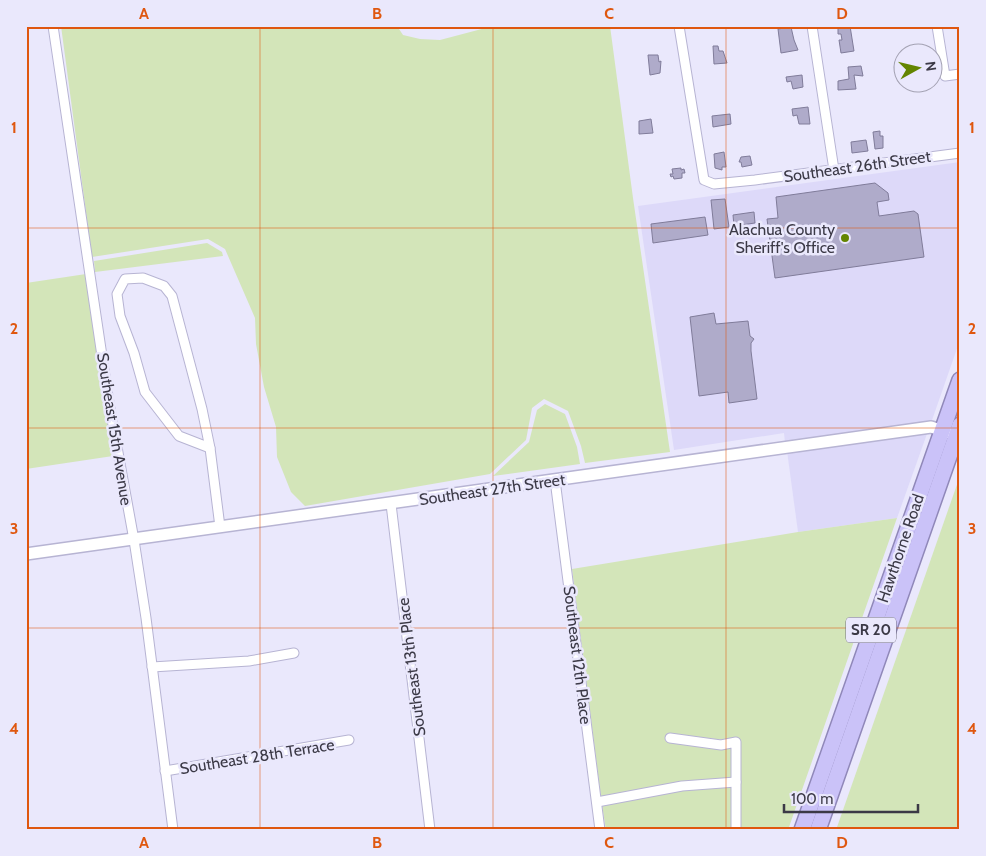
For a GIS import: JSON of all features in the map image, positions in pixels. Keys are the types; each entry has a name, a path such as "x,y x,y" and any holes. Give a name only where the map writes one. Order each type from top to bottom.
{"highway":[{"name":"Hawthorne Road","path":"802,830 960,380"},
{"name":"Hawthorne Road","path":"818,830 958,430"},
{"path":"864,651 879,656"}],"street":[{"name":"Southeast 26th Street","path":"679,26 704,180 714,184 755,180 960,153"},
{"path":"812,26 834,170"},
{"path":"937,26 945,76 960,74"},
{"name":"Southeast 15th Avenue","path":"51,27 89,262 109,403 134,540 173,830"},
{"path":"210,448 179,436 145,392 134,353 120,316 117,294 125,279 143,278 164,286 172,296 200,399 210,448 220,528"},
{"name":"Southeast 27th Street","path":"26,554 931,427 941,430 958,430"},
{"name":"Southeast 12th Place","path":"555,480 600,830"},
{"name":"Southeast 13th Place","path":"391,504 430,830"},
{"path":"152,667 249,661 294,653"},
{"path":"670,738 721,745 736,742 736,830"},
{"name":"Southeast 28th Terrace","path":"165,771 349,740"},
{"path":"597,802 682,786 736,782"}],"shaded area":[{"path":"960,162 960,340 931,423 785,443 784,433 674,450 638,206"},
{"path":"928,431 897,518 798,532 787,451"}],"green space":[{"path":"61,26 397,26 403,35 420,39 440,40 493,26 610,26 670,452 585,463 568,411 544,399 532,408 526,440 490,474 305,506 291,492 277,457 276,427 264,387 256,344 255,318 225,249 208,239 92,257"},
{"path":"207,243 222,252 223,256 95,272 94,261"},
{"path":"86,274 113,456 26,469 26,283"},
{"path":"545,404 565,414 577,447 580,464 493,476 529,442 537,410"},
{"path":"960,476 960,830 836,830"},
{"path":"897,518 788,830 740,830 740,742 667,733 665,741 704,747 731,747 731,779 601,798 572,569 798,532"},
{"path":"731,786 731,830 606,830 602,805 683,790"}],"building":[{"path":"850,26 854,51 841,53 839,40 842,40 841,34 838,34 838,27"},
{"path":"791,27 798,50 781,53 778,29"},
{"path":"713,46 718,46 719,51 723,51 727,63 714,64"},
{"path":"648,55 658,55 659,62 661,61 660,73 650,75"},
{"path":"861,66 863,76 854,75 856,89 838,90 838,81 849,79 848,67"},
{"path":"802,75 803,87 793,89 791,81 787,82 786,77"},
{"path":"808,107 810,124 799,124 797,115 793,116 792,109"},
{"path":"730,114 731,124 713,127 712,116"},
{"path":"651,119 653,133 639,134 639,121"},
{"path":"880,131 880,136 883,136 883,148 875,149 873,132"},
{"path":"866,140 868,151 852,153 851,142"},
{"path":"724,152 726,167 722,167 722,170 715,168 714,154"},
{"path":"750,156 752,165 742,167 741,162 739,162 741,157"},
{"path":"681,168 681,170 684,169 685,173 682,173 682,178 674,179 673,176 671,177 670,174 673,174 672,169"},
{"name":"Alachua County Sheriff's Office","path":"875,183 888,193 889,200 877,202 879,216 914,211 918,214 924,257 775,278 767,219 778,218 776,197"},
{"path":"725,199 729,227 714,229 711,200"},
{"path":"754,212 755,223 734,226 733,215"},
{"path":"705,217 708,235 653,243 651,224"},
{"path":"714,313 716,324 748,321 750,336 754,339 751,343 751,351 757,399 729,403 728,392 699,396 690,317"}],"place":[{"name":"Alachua County Sheriff's Office","path":"845,238"}]}
